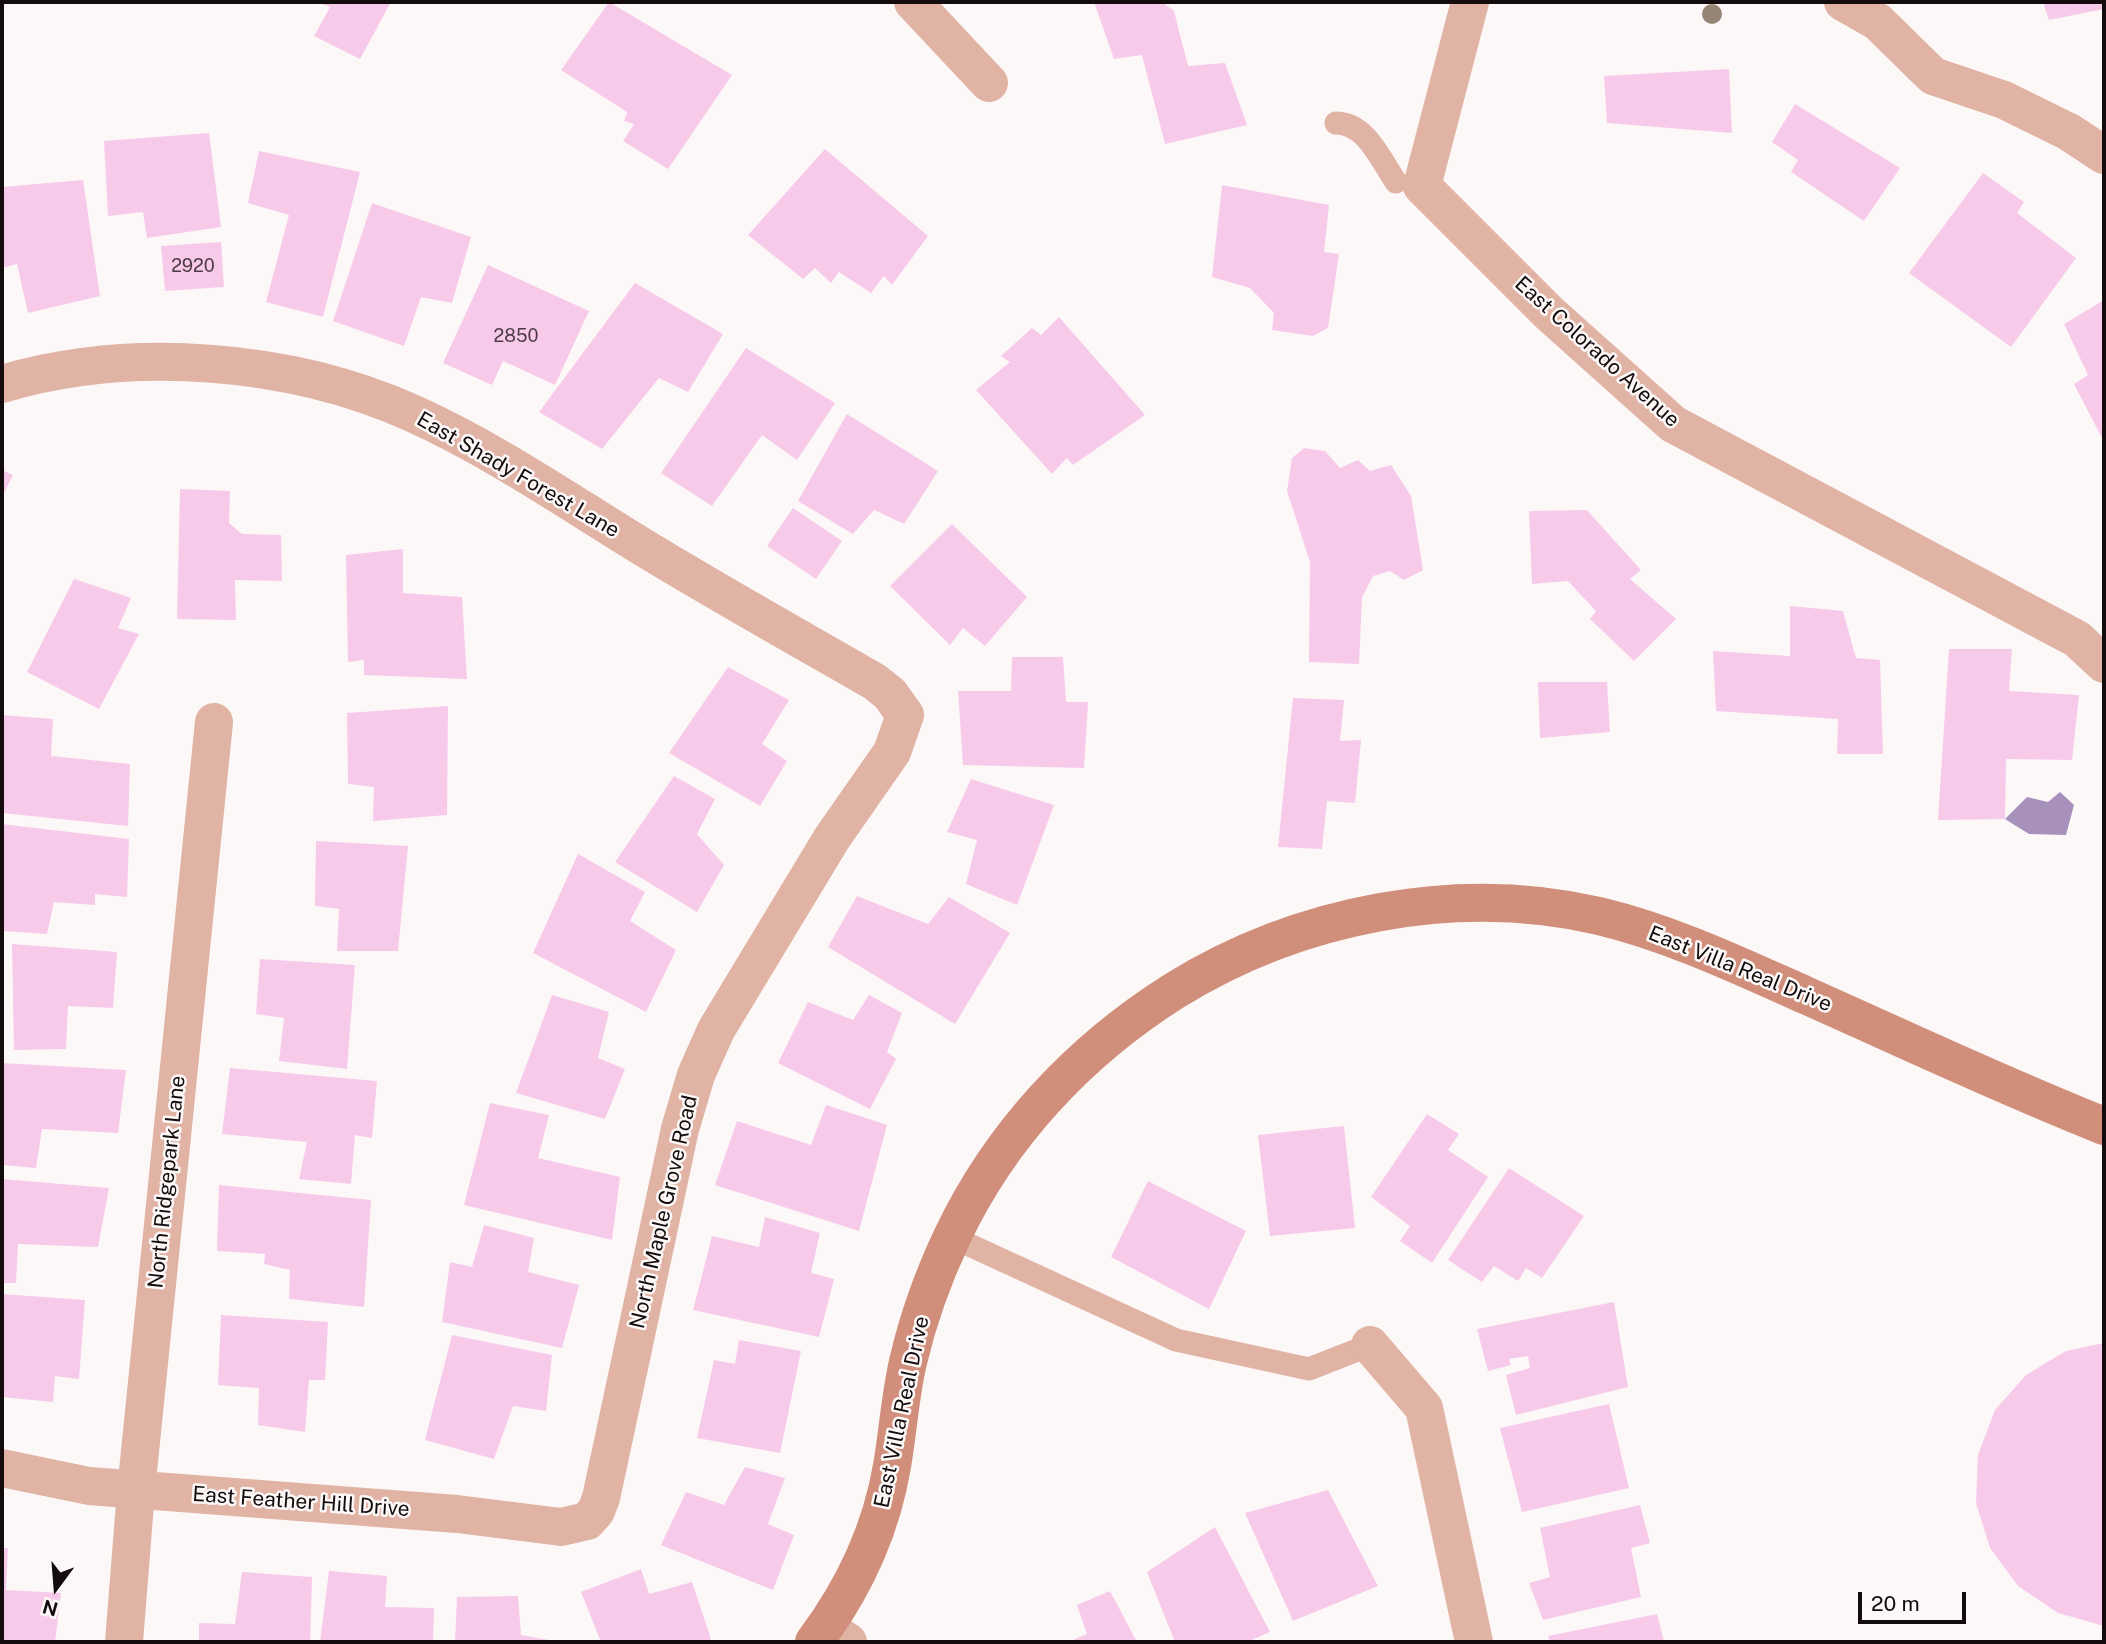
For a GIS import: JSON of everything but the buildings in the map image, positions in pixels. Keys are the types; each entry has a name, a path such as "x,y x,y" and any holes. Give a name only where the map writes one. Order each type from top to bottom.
{"street":[{"path":"913,2 989,83"},
{"path":"1409,184 1470,2"},
{"path":"1843,2 1878,22 1933,76 2004,100 2069,132 2104,155"},
{"name":"East Colorado Avenue","path":"1409,184 1673,424 2077,639 2104,664"},
{"name":"East Shady Forest Lane","path":"2,384 51,371 175,363 278,374 370,397 411,412 495,457 875,682 890,694 905,715"},
{"name":"North Maple Grove Road","path":"596,1511 680,1129 696,1075 716,1030 832,838 892,752 905,715"},
{"name":"North Ridgepark Lane","path":"124,1642 136,1491 214,722"},
{"name":"East Villa Real Drive","path":"829,1637 867,1554 881,1514 891,1472 907,1365 926,1298 973,1196 1008,1143 1042,1101 1094,1050 1139,1013 1196,978 1283,937 1372,913 1421,907 1499,904 1549,907 1599,916 1719,956 2104,1126"},
{"path":"1370,1345 1424,1408 1474,1642"},
{"name":"East Feather Hill Drive","path":"2,1468 51,1480 136,1491 445,1513 561,1527 587,1521 596,1511"}],"lane":[{"path":"1336,123 1349,123 1360,131 1409,184"},
{"path":"952,1237 1176,1340 1309,1369 1370,1345"}],"shaded area":[{"path":"2060,792 2074,805 2066,835 2029,834 2005,819 2027,797 2048,802"}]}
